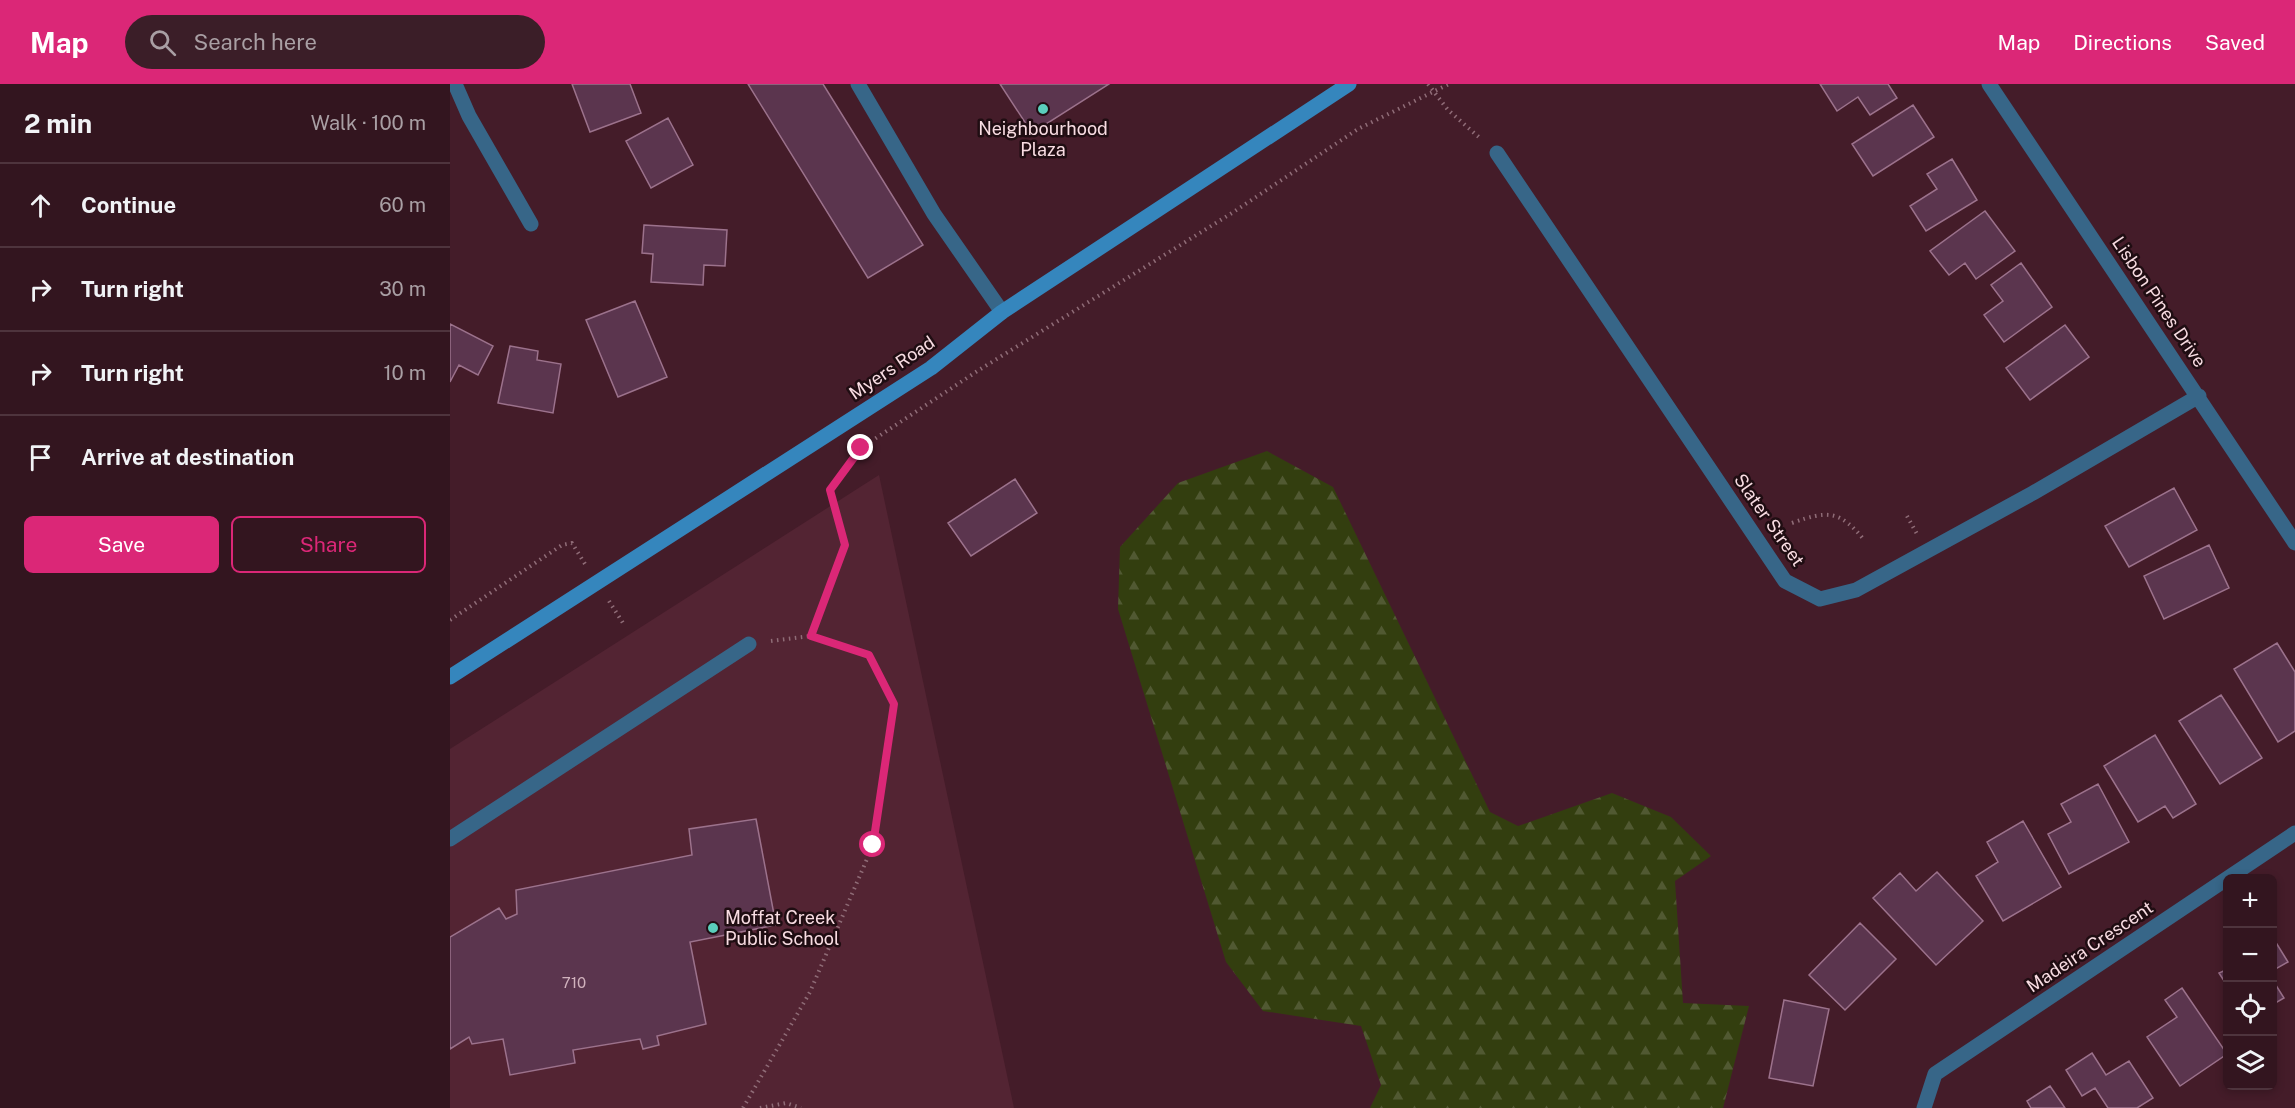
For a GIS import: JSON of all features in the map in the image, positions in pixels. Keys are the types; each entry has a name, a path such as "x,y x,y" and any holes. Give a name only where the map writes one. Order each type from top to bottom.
{"main road":[{"name":"Myers Road","path":"450,676 931,368 1002,312 1349,84"}],"street":[{"path":"455,84 480,136 531,224"},
{"path":"858,84 934,214 1002,312"},
{"name":"Lisbon Pines Drive","path":"1989,84 2295,543"},
{"name":"Slater Street","path":"1497,153 1785,581 1820,599 1856,590 2033,493 2199,396"},
{"path":"450,839 749,644"},
{"name":"Madeira Crescent","path":"1924,1108 1935,1074 2295,833"}],"path":[{"path":"1428,84 1448,110 1497,153"},
{"path":"811,636 845,545 830,490 861,448 980,370 1232,213 1358,129 1449,84"},
{"path":"1792,523 1820,513 1837,515 1852,524 1865,542"},
{"path":"450,620 562,545 572,543 585,564"},
{"path":"604,593 623,623"},
{"path":"743,1108 810,992 873,845 894,704 869,655 811,636 749,644"},
{"path":"760,1108 786,1103 801,1108"}],"shaded area":[{"name":"Moffat Creek Public School","path":"879,475 1014,1108 450,1108 450,749"}],"green space":[{"path":"1267,451 1333,487 1490,812 1518,826 1612,793 1671,817 1711,856 1675,881 1683,1003 1749,1006 1723,1108 1370,1108 1381,1085 1361,1026 1263,1011 1226,962 1118,609 1120,547 1178,483"}],"building":[{"path":"572,84 630,84 641,113 590,132"},
{"path":"748,84 823,84 923,245 868,278"},
{"name":"Neighbourhood Plaza","path":"1000,84 1109,84 1032,133"},
{"path":"1820,84 1888,84 1897,98 1870,115 1858,97 1837,111"},
{"path":"1913,105 1934,137 1873,176 1852,144"},
{"path":"668,118 693,165 651,188 626,141"},
{"path":"1952,159 1977,200 1926,231 1910,206 1937,189 1927,174"},
{"path":"1985,211 2015,251 1976,279 1965,263 1949,275 1930,251"},
{"path":"644,225 727,230 725,266 704,265 703,285 651,282 653,254 642,253"},
{"path":"2021,263 2052,307 2004,342 1984,315 2003,301 1991,285"},
{"path":"635,301 667,377 618,397 586,320"},
{"path":"450,324 493,346 478,375 459,365 450,382"},
{"path":"2065,325 2089,357 2030,400 2006,368"},
{"path":"510,346 538,351 537,360 561,364 553,413 498,403"},
{"path":"1015,479 1037,513 971,556 948,523"},
{"path":"2174,488 2197,530 2129,567 2105,526"},
{"path":"2209,545 2229,588 2164,619 2144,576"},
{"path":"2277,643 2295,672 2295,731 2278,742 2234,669"},
{"path":"2221,695 2262,758 2220,784 2179,721"},
{"path":"2155,735 2196,804 2173,818 2165,806 2138,822 2104,766"},
{"path":"2098,784 2129,842 2069,874 2048,834 2071,822 2061,804"},
{"path":"756,819 776,925 690,942 706,1024 657,1036 659,1045 643,1049 640,1039 573,1050 575,1063 510,1075 503,1039 472,1044 469,1037 450,1049 450,937 499,908 506,919 517,914 516,890 692,855 689,829"},
{"path":"2023,821 2061,887 2003,921 1976,876 1998,862 1987,842"},
{"path":"1937,872 1983,921 1936,965 1873,898 1900,873 1916,891"},
{"path":"1860,923 1896,959 1845,1010 1809,975"},
{"path":"2277,944 2288,962 2277,968"},
{"path":"2277,987 2284,998 2277,1002"},
{"path":"2182,988 2223,1048 2223,1057 2180,1086 2147,1037 2177,1017 2165,1000"},
{"path":"1784,1000 1829,1009 1813,1086 1769,1078"},
{"path":"2092,1053 2106,1075 2129,1061 2153,1098 2137,1108 2108,1108 2095,1088 2082,1096 2066,1070"},
{"path":"2050,1086 2065,1108 2031,1108 2027,1101"}],"place":[{"name":"Neighbourhood Plaza","path":"1043,109"},
{"name":"Moffat Creek Public School","path":"713,928"}],"route":[{"path":"861,448 830,490 845,545 811,636 869,655 894,704 873,845"}]}
